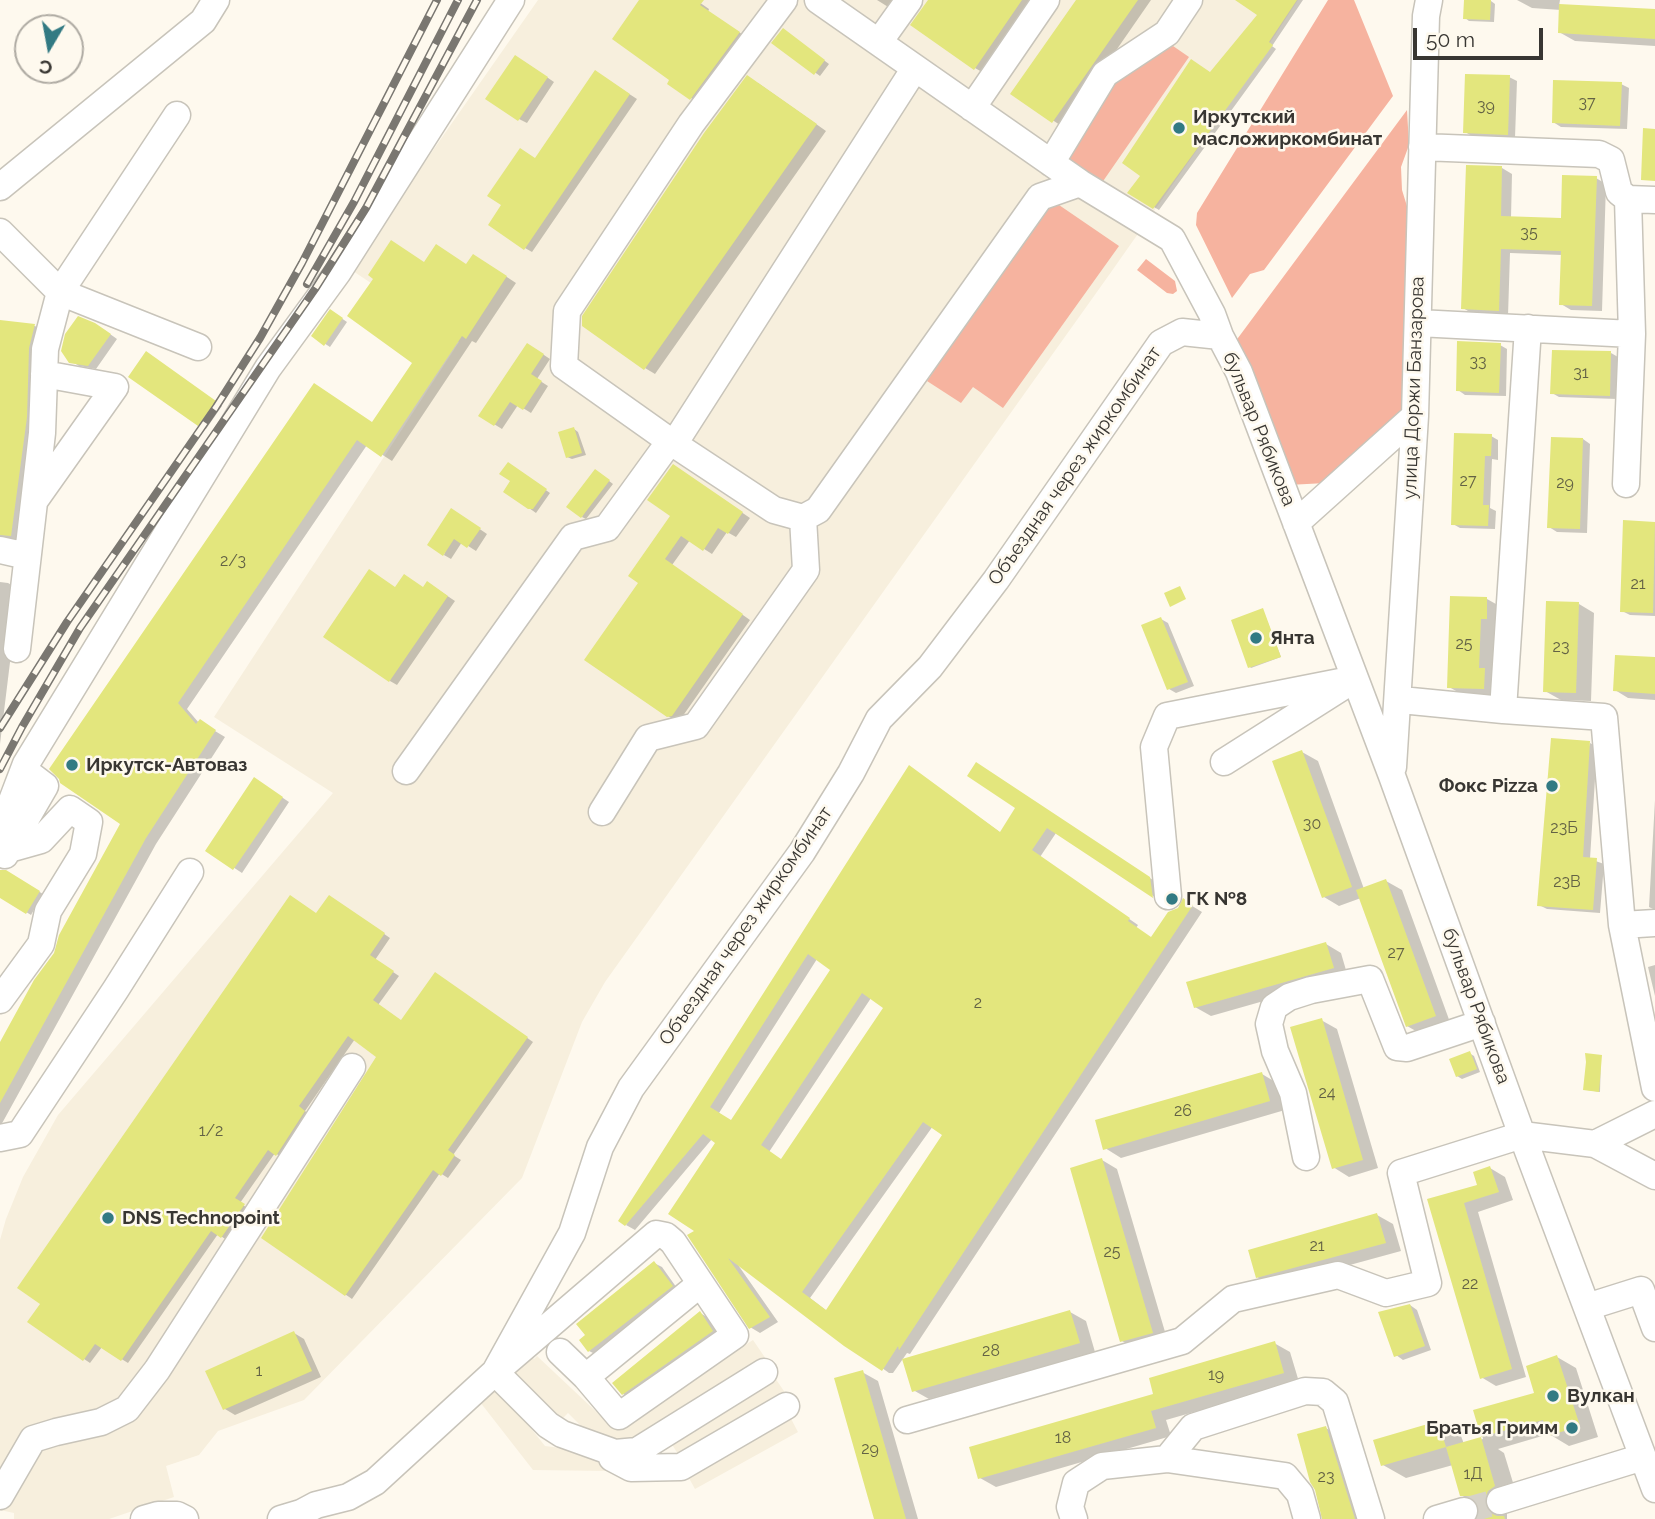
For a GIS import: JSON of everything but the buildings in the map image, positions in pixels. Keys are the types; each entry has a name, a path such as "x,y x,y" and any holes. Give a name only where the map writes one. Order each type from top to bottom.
{"street":[{"path":"0,187 203,21 216,0"},
{"path":"3,848 24,770 268,368 338,272 511,0"},
{"path":"783,0 691,124 567,311 564,366 674,444 774,510 803,518 818,510 1040,197 1080,183"},
{"name":"бульвар Рябикова","path":"818,0 1080,183 1172,239 1239,372 1392,776 1522,1135 1655,1489"},
{"path":"879,42 909,0"},
{"path":"972,108 1046,0"},
{"path":"1051,163 1105,74 1167,33 1189,0"},
{"name":"улица Доржи Банзарова","path":"1392,776 1415,416 1426,16 1429,0"},
{"path":"406,771 573,537 607,528 665,448 674,444 915,68"},
{"path":"16,649 42,433 45,349 60,292 177,115"},
{"path":"1422,147 1599,154 1611,160 1619,192 1628,199 1655,200"},
{"path":"1626,484 1632,334 1628,199"},
{"path":"0,232 60,292 198,347"},
{"path":"1418,323 1632,334"},
{"path":"1503,710 1528,328"},
{"name":"Объездная через жиркомбинат","path":"281,1519 316,1505 348,1497 375,1482 495,1372 572,1233 600,1147 631,1088 802,852 851,773 879,719 930,667 996,580 1161,343 1182,332 1220,336"},
{"path":"34,501 115,387 44,374"},
{"name":"бульвар Рябикова","path":"1296,523 1415,416"},
{"path":"602,812 648,738 696,726 806,570 803,518"},
{"path":"0,550 27,556"},
{"path":"1224,762 1355,679"},
{"path":"1168,896 1154,747 1167,716 1355,679"},
{"path":"1411,701 1604,717 1622,925 1655,1088"},
{"path":"3,848 45,786 24,770"},
{"path":"36,802 60,820"},
{"path":"0,1000 41,944 48,911 83,855 89,822 70,809 41,840 3,848"},
{"path":"0,1138 20,1134 190,872"},
{"path":"1622,925 1655,923"},
{"path":"1306,1157 1293,1093 1275,1051 1269,1024 1274,1007 1289,997 1311,990 1370,979 1397,1047 1407,1048 1482,1023"},
{"path":"0,1496 33,1439 101,1422 127,1409 157,1370 352,1067"},
{"path":"1595,1144 1655,1114"},
{"path":"907,1420 1182,1341 1233,1299 1338,1275 1386,1293 1428,1283 1401,1173 1522,1135 1595,1144 1655,1175"},
{"path":"560,1352 586,1377 619,1416 735,1335 673,1242 666,1236 656,1234 495,1372 548,1425 562,1434 615,1453 637,1451 764,1373"},
{"path":"586,1377 701,1284"},
{"path":"1587,1307 1641,1290 1655,1328"},
{"path":"1167,1459 1193,1427 1305,1391 1323,1392 1335,1402 1371,1519"},
{"path":"597,1446 618,1463 631,1468 681,1467 786,1406"},
{"path":"1500,1500 1643,1457"},
{"path":"1074,1519 1070,1507 1076,1483 1102,1466 1167,1459 1284,1476 1300,1494 1307,1519"},
{"path":"1437,1519 1464,1511"},
{"path":"144,1519 158,1515 177,1515 185,1519"}],"shaded area":[{"path":"538,0 1298,0 1237,93 1109,275 605,982 582,1022 522,1178 304,1400 218,1431 199,1455 166,1466 174,1497 109,1519 14,1519 14,1513 0,1510 0,1240 6,1219 23,1177 58,1115 333,793 214,717 459,342 350,269"},
{"path":"1328,0 1354,0 1393,96 1264,270 1250,274 1232,298 1196,225 1197,213"},
{"path":"1173,46 1189,57 1099,187 1069,167 1070,145 1119,76"},
{"path":"1407,110 1409,145 1401,167 1402,190 1410,216 1408,409 1326,483 1288,485 1235,342"},
{"path":"1059,205 1119,246 1003,408 973,387 961,403 927,381 1046,208"},
{"path":"1146,259 1175,281 1177,291 1173,294 1167,293 1137,270"},
{"path":"753,1340 766,1359 630,1446 594,1439 568,1413 559,1422 510,1376 530,1355 534,1359 537,1356 605,1420 618,1426"},
{"path":"773,1375 786,1394 681,1459 668,1438"},
{"path":"497,1386 545,1446 599,1453 610,1471 533,1470 480,1402"},
{"path":"788,1413 798,1432 695,1489 685,1471"}],"tunnel":[{"path":"1464,1511 1500,1501"}],"railway":[{"path":"0,728 67,622 216,407 260,338 302,263 437,0"},
{"path":"307,284 354,202 458,0"},
{"path":"0,769 80,628 315,289 366,208 477,0"}],"place":[{"name":"Иркутский масложиркомбинат","path":"1179,128"},
{"name":"Янта","path":"1256,638"},
{"name":"Иркутск-Автоваз","path":"72,765"},
{"name":"Фокс Pizza","path":"1552,786"},
{"name":"ГК №8","path":"1172,899"},
{"name":"DNS Technopoint","path":"108,1218"},
{"name":"Вулкан","path":"1553,1396"},
{"name":"Братья Гримм","path":"1572,1428"}]}
